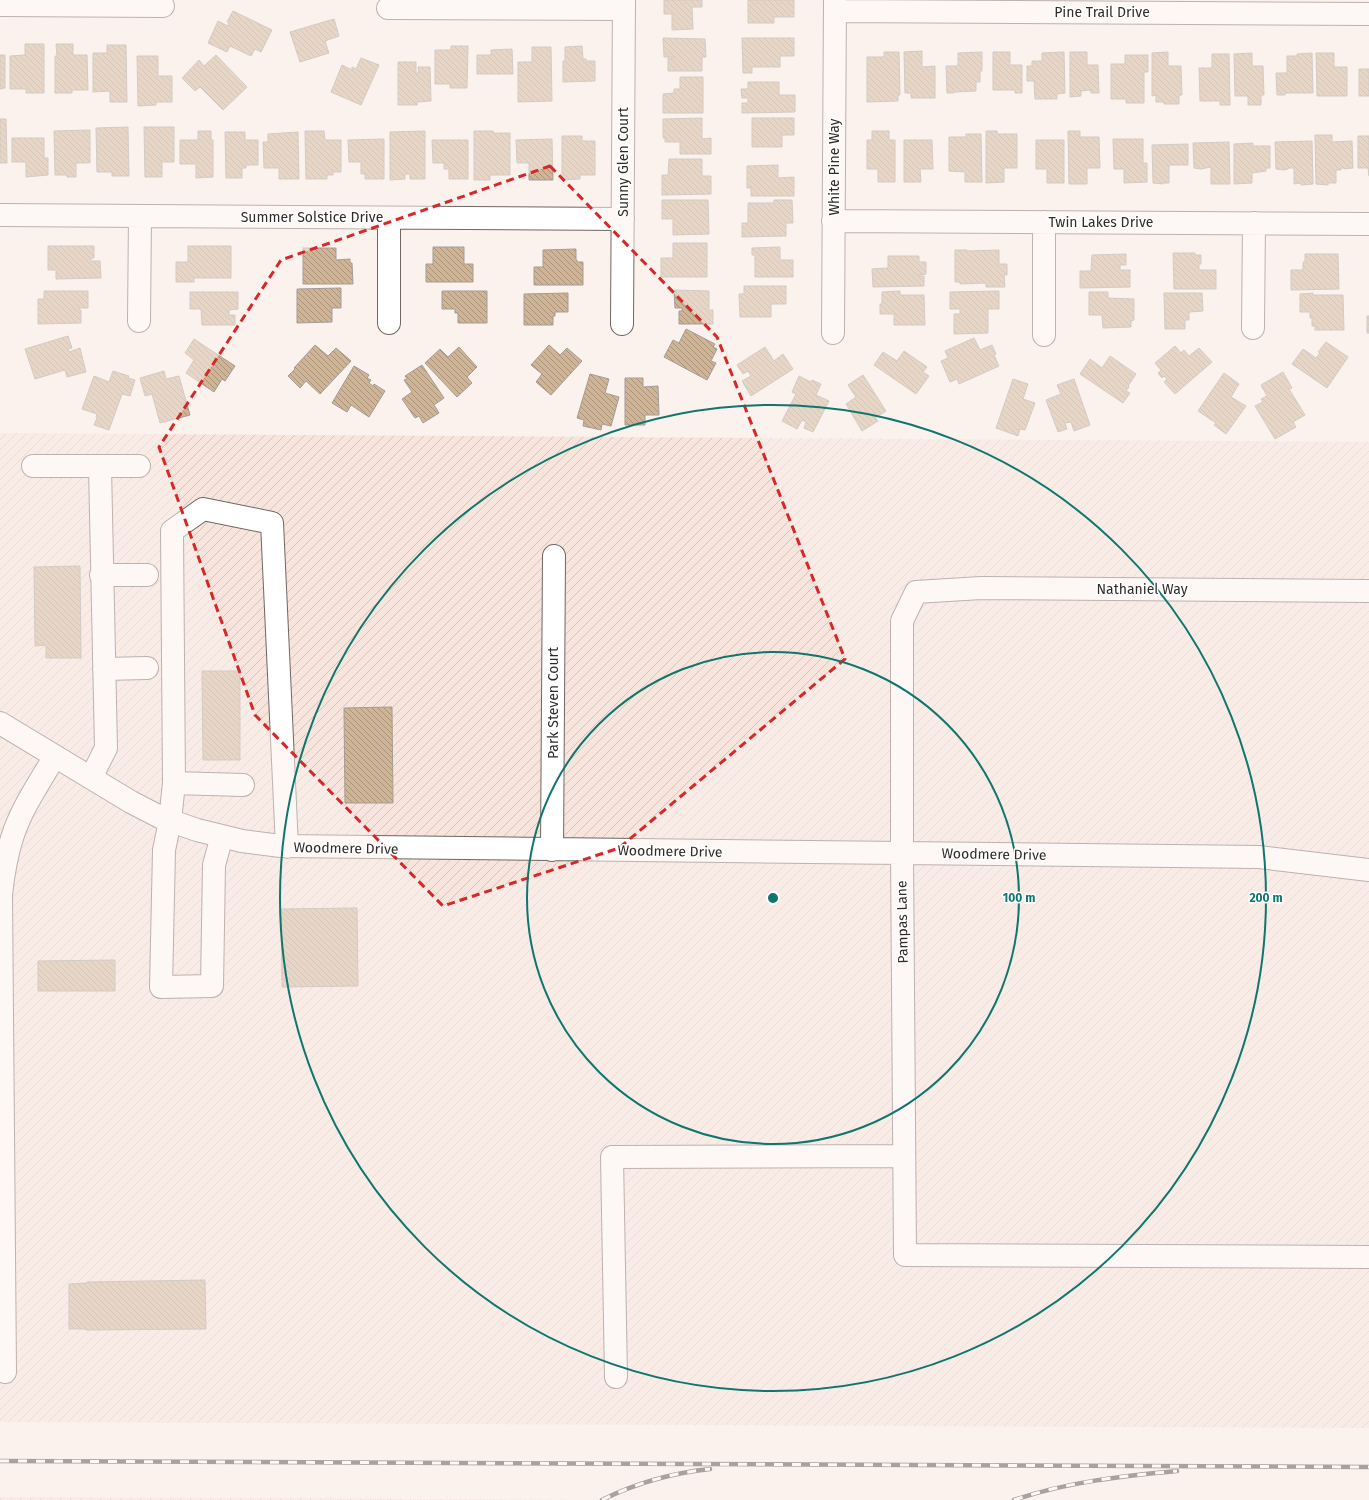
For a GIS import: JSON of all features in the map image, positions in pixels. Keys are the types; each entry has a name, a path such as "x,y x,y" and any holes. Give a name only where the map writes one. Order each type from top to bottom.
{"street":[{"path":"388,8 624,5"},
{"name":"Sunny Glen Court","path":"622,324 624,5"},
{"name":"Pine Trail Drive","path":"835,5 1369,14"},
{"name":"White Pine Way","path":"833,333 835,5"},
{"path":"0,6 163,6"},
{"name":"Summer Solstice Drive","path":"0,216 623,219"},
{"path":"139,321 140,216"},
{"path":"389,218 389,323"},
{"name":"Twin Lakes Drive","path":"834,221 1369,224"},
{"path":"1044,222 1044,335"},
{"path":"1253,328 1254,223"},
{"path":"33,466 139,466"},
{"path":"91,778 106,748 101,575 100,466"},
{"path":"222,836 214,865 212,986 161,987 164,850 170,821 174,783 172,531 203,509 272,523 287,847"},
{"name":"Park Steven Court","path":"552,850 554,556"},
{"path":"101,575 147,575"},
{"name":"Nathaniel Way","path":"916,592 981,588 1369,591"},
{"name":"Pampas Lane","path":"916,592 902,622 905,1255 1369,1257"},
{"path":"104,669 147,668"},
{"name":"Woodmere Drive","path":"0,723 131,802 170,821 197,830 242,841 287,847 1259,857 1369,870"},
{"path":"5,1372 1,895 5,864 12,837 24,808 55,756"},
{"path":"174,783 243,785"},
{"path":"616,1377 612,1157 904,1156"}],"highlighted area":[{"path":"550,166 717,337 845,659 619,848 443,906 255,715 159,447 281,260"}],"shaded area":[{"path":"0,433 1369,442 1369,1428 0,1422"},
{"path":"0,1497 608,1500 0,1500"}],"building":[{"path":"664,0 702,0 702,7 692,7 693,29 672,30 672,14 664,14"},
{"path":"748,0 794,0 794,17 774,17 774,23 748,23"},
{"path":"233,11 272,30 261,52 255,49 251,56 230,46 227,52 208,43 218,21 228,26 229,23 227,22"},
{"path":"334,19 339,36 325,41 329,53 300,62 290,32"},
{"path":"663,38 705,39 706,57 702,57 702,71 668,71 668,58 674,57 664,57"},
{"path":"742,38 794,38 794,56 780,56 780,67 752,67 752,73 743,73"},
{"path":"25,44 44,44 44,93 26,93 26,89 10,89 10,56 25,55"},
{"path":"56,44 73,44 73,55 87,55 88,90 72,90 72,93 55,93 55,56 57,56"},
{"path":"107,45 126,45 127,102 110,102 110,91 93,92 93,53 107,53"},
{"path":"451,46 468,46 467,88 450,88 450,84 435,84 435,50 451,50"},
{"path":"582,46 583,59 586,59 586,61 595,61 595,81 563,82 565,47"},
{"path":"532,47 551,47 552,101 518,102 518,62 532,62"},
{"path":"512,49 513,74 477,74 477,55 491,55 491,50"},
{"path":"922,51 922,67 935,66 935,98 911,98 911,93 905,93 904,52"},
{"path":"884,52 899,52 900,95 898,95 898,101 867,102 867,57 884,57"},
{"path":"982,52 982,71 980,71 980,82 976,82 976,91 947,93 946,66 958,66 958,53"},
{"path":"993,52 1010,52 1010,65 1022,65 1022,93 1015,93 1015,90 993,90"},
{"path":"1064,52 1065,93 1057,94 1057,99 1035,99 1034,81 1027,81 1027,66 1032,66 1032,61 1042,61 1042,53"},
{"path":"1070,52 1087,52 1087,65 1098,65 1099,93 1091,93 1091,90 1081,91 1081,96 1070,97"},
{"path":"1168,52 1168,66 1181,66 1182,95 1179,95 1179,104 1164,104 1164,102 1156,102 1156,95 1152,96 1152,53"},
{"path":"1252,53 1252,66 1263,66 1264,95 1261,95 1261,105 1248,105 1248,96 1235,96 1234,54"},
{"path":"1312,53 1313,93 1285,93 1285,95 1277,95 1276,73 1287,73 1287,56"},
{"path":"1316,53 1334,53 1334,67 1347,67 1347,96 1317,96"},
{"path":"1212,54 1229,54 1230,105 1220,105 1220,101 1200,101 1199,68 1212,68"},
{"path":"0,55 5,55 5,88 0,89"},
{"path":"216,55 247,87 223,110 200,87 195,91 182,78 199,60 204,66"},
{"path":"1125,55 1148,55 1148,72 1144,72 1144,103 1126,103 1126,99 1111,99 1111,64 1125,64"},
{"path":"137,56 158,56 158,76 172,76 172,102 156,102 156,105 138,106"},
{"path":"361,58 379,65 361,105 331,92 342,65 352,70 352,67 356,69"},
{"path":"398,62 416,62 416,73 419,73 418,67 430,67 431,101 417,102 417,105 398,105"},
{"path":"1359,69 1369,69 1369,96 1359,96"},
{"path":"680,77 703,77 703,113 663,113 663,94 674,93 674,89 680,89"},
{"path":"748,82 779,82 779,95 795,95 795,112 742,113 742,103 748,103 748,98 742,98 741,89 748,89"},
{"path":"702,118 702,139 711,138 711,154 680,154 680,142 665,142 665,138 663,138 663,119"},
{"path":"752,118 794,118 794,135 782,135 782,147 752,147"},
{"path":"0,119 6,119 7,163 0,163"},
{"path":"128,127 129,176 112,176 112,172 97,172 96,128"},
{"path":"144,127 174,127 174,162 162,162 162,177 145,177"},
{"path":"90,130 90,163 76,163 76,177 55,175 54,131"},
{"path":"198,131 211,131 211,140 213,140 213,177 196,178 196,164 180,164 180,140 198,140"},
{"path":"305,131 324,131 325,140 341,140 341,172 333,172 333,175 327,175 327,179 306,179"},
{"path":"425,131 425,179 410,179 410,174 405,174 405,179 390,180 390,132"},
{"path":"474,131 510,133 510,175 490,175 490,180 474,180"},
{"path":"872,131 889,131 889,140 895,140 895,182 878,182 878,169 867,169 867,140 872,140"},
{"path":"986,131 997,131 997,134 1017,134 1017,168 1004,168 1004,182 986,183"},
{"path":"1068,131 1080,131 1080,137 1099,137 1100,168 1087,168 1087,184 1069,184"},
{"path":"225,132 245,132 245,140 258,140 258,165 246,165 246,168 242,168 242,178 226,178"},
{"path":"298,132 299,179 279,179 279,168 264,168 263,142 268,142 268,134"},
{"path":"966,134 981,134 982,182 965,182 965,172 949,171 949,137 966,137"},
{"path":"1315,135 1332,135 1332,142 1352,141 1353,168 1341,168 1341,170 1336,170 1336,183 1328,183 1328,185 1316,184"},
{"path":"562,136 582,136 582,141 595,141 595,175 580,175 580,179 562,180"},
{"path":"1358,136 1369,136 1369,176 1368,168 1358,168"},
{"path":"12,138 44,138 44,158 48,158 48,175 26,177 26,162 12,162"},
{"path":"384,139 384,179 365,179 365,174 361,174 361,162 349,162 348,140"},
{"path":"552,139 553,180 529,180 529,163 517,163 516,140"},
{"path":"1113,139 1143,139 1143,163 1147,163 1147,182 1124,183 1124,169 1114,169"},
{"path":"432,140 468,140 468,179 449,179 449,169 444,169 444,163 433,163"},
{"path":"904,140 932,140 933,169 920,169 921,182 904,182"},
{"path":"1036,140 1064,140 1064,183 1047,183 1047,169 1036,169"},
{"path":"1312,141 1313,184 1294,184 1294,168 1284,170 1276,169 1275,142"},
{"path":"1229,142 1230,184 1211,184 1211,167 1201,169 1194,168 1193,143"},
{"path":"1253,143 1253,146 1270,146 1270,168 1266,168 1266,171 1252,173 1252,183 1234,184 1234,144"},
{"path":"1188,144 1188,165 1169,165 1169,183 1153,183 1152,145"},
{"path":"669,159 702,159 702,176 711,176 711,194 662,195 662,175 668,175"},
{"path":"778,165 778,178 794,177 794,196 751,196 751,188 747,188 747,166"},
{"path":"662,200 708,200 709,234 673,235 673,219 662,219"},
{"path":"774,200 792,200 793,223 786,223 786,236 742,237 742,223 748,223 748,203 774,203"},
{"path":"673,243 707,243 707,277 661,277 661,258 673,258"},
{"path":"48,246 94,246 94,258 91,258 91,261 100,261 101,278 56,279 56,270 48,270"},
{"path":"188,246 231,246 231,278 194,278 194,282 176,282 176,262 188,262"},
{"path":"433,247 464,247 464,264 473,264 473,282 426,282 426,264 433,264"},
{"path":"780,247 780,260 793,260 793,277 755,277 755,255 752,255 752,248"},
{"path":"303,248 336,248 336,260 350,259 350,263 352,263 353,284 303,284"},
{"path":"576,249 577,262 583,262 583,285 534,285 534,267 543,267 543,250"},
{"path":"955,250 999,250 999,264 1007,264 1007,275 1004,275 1005,287 986,287 986,283 960,284 960,282 955,282"},
{"path":"1173,253 1195,253 1195,255 1201,255 1199,270 1216,270 1216,289 1174,289"},
{"path":"1126,254 1126,265 1120,265 1120,270 1130,270 1130,287 1080,288 1080,271 1091,271 1092,255"},
{"path":"1305,254 1338,254 1339,289 1291,290 1291,270 1303,270"},
{"path":"888,256 919,256 919,262 926,262 926,274 919,275 924,276 924,286 873,287 872,269 888,268"},
{"path":"744,286 786,286 786,304 771,304 771,317 740,317 739,294 744,294"},
{"path":"341,288 341,308 332,308 332,322 297,323 297,289"},
{"path":"674,290 709,291 709,310 713,310 713,324 679,324 679,311 682,311 682,308 675,308"},
{"path":"44,291 88,291 88,308 79,308 79,310 81,310 81,323 38,324 38,299 44,299"},
{"path":"442,291 487,291 487,323 458,323 458,313 455,313 455,309 442,309"},
{"path":"900,291 900,295 924,295 925,325 894,325 894,314 880,314 882,292"},
{"path":"999,291 999,309 988,309 988,333 954,334 954,314 960,314 960,309 950,309 950,292"},
{"path":"190,292 238,292 238,309 229,310 229,315 235,315 235,325 202,325 201,309 190,309"},
{"path":"1089,292 1108,292 1108,298 1134,299 1134,320 1131,321 1131,327 1103,328 1102,315 1089,315"},
{"path":"568,293 568,312 555,312 555,316 553,316 553,325 524,325 524,294"},
{"path":"1164,293 1202,293 1203,311 1189,312 1189,320 1185,320 1185,329 1165,329"},
{"path":"1313,293 1313,295 1343,295 1344,330 1315,330 1315,326 1312,326 1310,312 1300,312 1300,294"},
{"path":"1367,316 1369,316 1369,333 1367,333"},
{"path":"686,329 715,344 713,347 717,349 711,361 716,363 707,380 664,357 673,340 679,343"},
{"path":"68,336 72,348 68,349 69,352 80,348 86,372 67,377 65,370 35,379 25,349"},
{"path":"974,338 980,350 992,345 996,354 994,355 999,366 959,384 957,379 950,382 941,361 948,358 945,351"},
{"path":"194,339 235,366 225,381 222,379 214,392 186,373 194,360 185,353"},
{"path":"1326,342 1348,357 1327,388 1292,364 1303,349 1316,358 1320,353 1318,352"},
{"path":"315,345 328,356 336,348 351,361 320,394 306,381 300,388 288,376"},
{"path":"549,345 560,355 567,348 582,361 551,395 536,382 542,374 531,365"},
{"path":"1175,346 1181,353 1184,350 1189,356 1199,348 1212,362 1175,394 1164,382 1167,379 1164,376 1162,378 1158,373 1161,370 1155,363"},
{"path":"459,347 477,367 467,377 472,383 457,397 425,363 440,349 448,357"},
{"path":"765,347 774,361 783,354 793,369 751,396 742,381 751,376 748,371 743,374 737,365"},
{"path":"904,351 927,367 923,372 929,376 916,394 874,365 883,352 897,361"},
{"path":"1110,356 1136,374 1128,386 1129,387 1126,391 1130,393 1123,403 1080,374 1090,359 1102,368"},
{"path":"422,365 444,398 434,405 439,413 423,423 419,416 415,418 402,399 412,392 404,380 407,379 405,376"},
{"path":"354,366 369,375 367,378 371,380 369,383 373,386 374,384 385,391 369,417 351,405 347,412 332,403"},
{"path":"113,371 129,376 128,378 135,380 130,396 122,394 109,430 94,425 97,414 82,409 94,376 109,382"},
{"path":"164,371 166,379 179,376 190,415 160,423 152,394 145,396 140,378"},
{"path":"1283,372 1292,388 1289,389 1305,415 1293,422 1296,427 1275,439 1255,406 1263,402 1261,399 1267,396 1261,385"},
{"path":"1224,373 1239,384 1231,397 1246,406 1226,434 1214,425 1216,423 1198,411"},
{"path":"590,374 609,379 605,393 619,397 611,426 602,424 601,430 583,426 584,420 577,418"},
{"path":"863,375 886,411 875,418 878,421 862,431 846,404 856,397 848,385"},
{"path":"799,376 811,382 812,380 821,384 816,395 829,401 813,432 804,428 806,422 802,420 797,429 782,421 796,394 792,392"},
{"path":"625,378 643,378 643,387 658,386 659,415 645,415 645,425 625,425"},
{"path":"1013,379 1028,384 1023,399 1035,403 1025,430 1020,429 1018,436 996,428"},
{"path":"1074,379 1090,425 1074,431 1071,422 1065,423 1067,429 1058,432 1046,400 1061,394 1057,385"},
{"path":"80,566 81,658 46,658 46,645 35,646 34,567"},
{"path":"202,671 240,671 240,760 203,760"},
{"path":"392,707 393,803 345,803 344,708"},
{"path":"357,908 358,986 282,987 281,909"},
{"path":"115,960 115,991 38,991 38,961"},
{"path":"205,1280 206,1329 69,1329 69,1284 87,1282"}],"railway":[{"path":"0,1461 1369,1467"},
{"path":"602,1500 654,1480 682,1473 710,1469"},
{"path":"1014,1500 1074,1484 1177,1471"}]}
